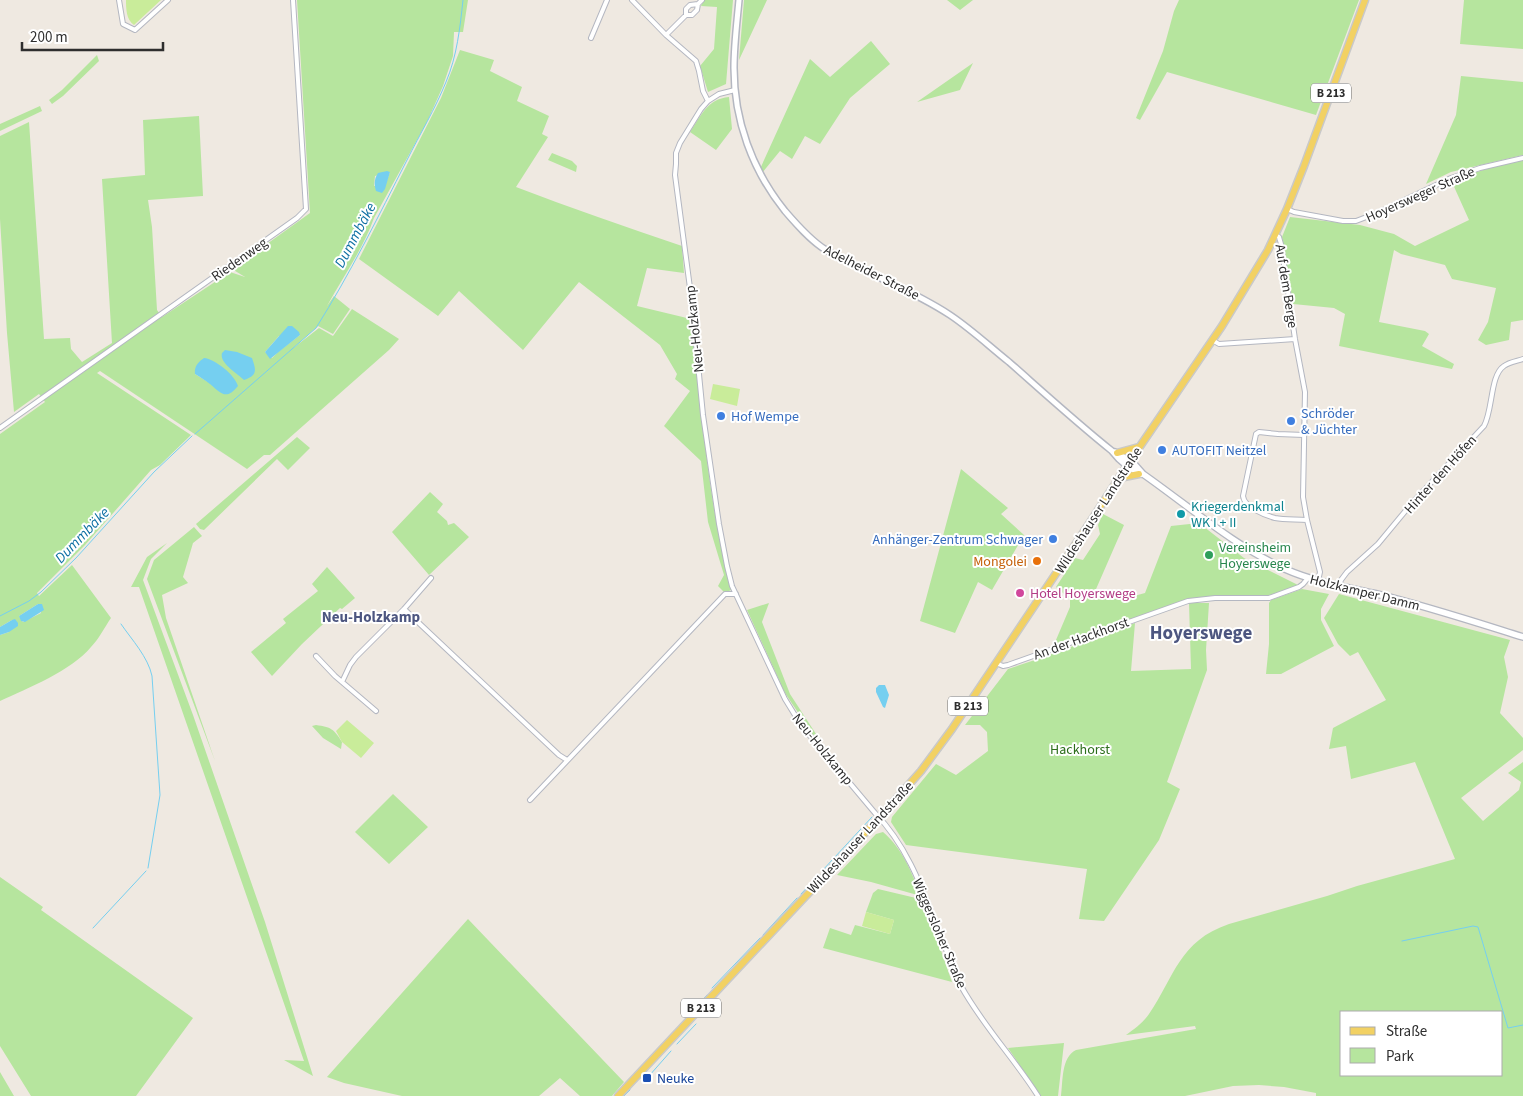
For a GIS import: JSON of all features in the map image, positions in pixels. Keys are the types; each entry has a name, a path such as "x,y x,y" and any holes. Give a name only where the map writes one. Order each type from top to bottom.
{"main road":[{"name":"Wildeshauser Landstraße","path":"618,1096 880,818 921,772 952,729 1128,463 1235,306 1268,250 1287,209 1365,0"},
{"path":"1115,452 1139,447"},
{"name":"Holzkamper Damm","path":"1128,463 1239,543 1279,566 1308,578 1447,613 1523,637"},
{"path":"1119,478 1141,474"}],"street":[{"path":"119,0 123,24 135,30 168,0"},
{"name":"Riedenweg","path":"0,428 297,218 306,209 293,0"},
{"path":"591,38 607,0"},
{"path":"632,0 666,35 696,61 703,91 708,101 719,94 735,90"},
{"path":"636,4 640,0"},
{"path":"666,35 686,15 692,15 702,0"},
{"name":"Adelheider Straße","path":"739,0 734,67 738,115 745,140 756,166 773,196 797,225 824,249 862,270 931,302 967,327 1128,463"},
{"path":"686,15 686,9 690,5 698,4"},
{"name":"Neu-Holzkamp","path":"708,101 680,143 676,153 675,175 692,303 705,424 727,566 732,586 764,652 777,684 801,725 880,818"},
{"name":"Hoyersweger Straße","path":"1287,209 1343,221 1356,221 1451,178 1480,168 1523,158"},
{"name":"Auf dem Berge","path":"1275,235 1279,237 1281,244 1305,392 1303,497 1320,572 1318,580"},
{"name":"Auf dem Berge","path":"1212,340 1219,344 1295,339"},
{"name":"Hinter den Höfen","path":"1339,586 1347,572 1378,544 1412,503 1484,426 1489,418 1496,374 1504,366 1523,359"},
{"path":"1304,435 1259,432 1256,434 1243,500 1247,506 1273,517 1307,520"},
{"path":"342,682 356,657 404,609 431,578"},
{"name":"An der Hackhorst","path":"996,663 1004,666 1008,665 1188,601 1216,598 1269,598 1298,587 1308,578"},
{"path":"530,800 725,594 736,594"},
{"path":"404,609 559,755 567,760"},
{"path":"316,656 335,676 376,711"},
{"name":"Wiggersloher Straße","path":"880,818 900,843 912,864 961,986 980,1017 1038,1096"}],"green space":[{"path":"126,0 161,0 134,25 128,17"},
{"path":"297,0 468,0 463,32 454,32 453,56 443,86 427,122 374,218 359,252 327,306 334,296 350,309 333,334 318,326 292,349 319,328 333,336 352,309 399,339 270,455 264,455 247,469 100,371 97,373 191,435 160,465 151,470 85,545 37,593 39,596 72,565 111,618 97,640 82,656 61,671 36,685 0,701 0,635 9,632 12,620 0,627 0,434 45,402 39,394 14,412 0,219 0,136 29,122 44,339 70,338 71,349 82,362 112,343 102,179 145,175 143,120 199,116 203,196 148,200 152,227 157,310 162,317 230,272 245,277 232,269 310,213","holes":["390,172 386,183 374,186 375,176","300,335 272,358 265,352 279,336","208,359 208,382 195,374","38,604 41,613 23,622 19,616"]},
{"path":"704,0 733,0 726,84 708,92 700,66 714,49 717,7 701,6"},
{"path":"744,0 767,0 739,60"},
{"path":"947,0 973,0 960,10"},
{"path":"1179,0 1359,0 1316,115 1167,72 1140,120 1136,118 1163,51"},
{"path":"1464,0 1523,0 1523,49 1460,44"},
{"path":"871,41 890,64 850,98 820,144 805,136 792,159 780,151 762,173 760,169 810,59 830,77"},
{"path":"460,50 494,60 490,71 522,87 517,101 549,116 542,134 548,137 516,187 682,246 684,273 647,268 637,306 691,319 711,490 731,590 725,593 718,586 724,575 708,522 701,461 664,426 690,391 675,379 677,374 660,345 579,282 523,350 459,291 438,316 359,259 441,98"},
{"path":"97,55 99,61 63,96 52,104 49,100 62,90"},
{"path":"973,63 960,90 917,102"},
{"path":"1461,76 1523,82 1523,155 1451,172 1426,184 1456,115"},
{"path":"729,97 732,129 716,150 690,132 705,109 721,98"},
{"path":"40,106 42,111 0,131 0,124"},
{"path":"552,153 572,161 577,166 576,172 548,160"},
{"path":"1523,160 1523,320 1511,322 1509,340 1486,345 1478,340 1488,322 1496,288 1452,279 1445,265 1401,254 1394,250 1379,322 1425,331 1429,334 1422,346 1454,364 1452,369 1339,346 1345,314 1334,308 1293,304 1282,237 1290,217 1360,225 1394,234 1415,246 1469,220 1451,180 1509,162"},
{"path":"713,384 740,389 737,406 710,399"},
{"path":"297,437 310,448 288,470 277,459 204,530 200,529 196,524"},
{"path":"961,469 1008,508 1001,514 1024,535 992,590 978,582 955,633 920,621"},
{"path":"430,492 443,504 437,512 447,521 448,525 454,523 469,537 429,575 392,532"},
{"path":"1103,514 1124,525 1093,596 1123,599 1145,593 1171,526 1199,523 1244,558 1298,585 1269,596 1213,596 1187,599 1053,647 1070,607 1070,599 1056,587 1075,558 1083,560 1100,534 1098,525"},
{"path":"194,527 202,536 193,543 183,577 188,583 162,595 166,618 215,761 147,579 154,560"},
{"path":"167,543 151,559 143,580 193,715 265,922 313,1076 284,1060 304,1061 139,587 131,587 147,557"},
{"path":"327,567 355,598 342,609 340,608 272,676 251,652 286,623 283,619 318,591 312,584"},
{"path":"1302,589 1329,594 1321,609 1321,620 1334,646 1281,674 1266,674 1269,644 1269,603 1271,600"},
{"path":"1339,594 1510,640 1504,657 1508,677 1500,713 1523,738 1523,750 1461,798 1483,821 1519,790 1521,782 1508,773 1523,762 1523,1096 1316,1096 1316,1093 1259,1085 1233,1086 1185,1096 1061,1096 1065,1064 1071,1053 1076,1050 1196,1029 1195,1026 1126,1035 1147,1017 1180,961 1189,950 1212,931 1229,924 1357,886 1455,859 1415,762 1351,779 1346,746 1329,749 1333,728 1386,700 1358,652 1350,656 1338,644 1324,618"},
{"path":"769,603 762,622 790,694 816,734 813,735 785,693 747,610"},
{"name":"Hackhorst","path":"1189,603 1209,603 1206,650 1207,670 1167,782 1180,789 1159,840 1104,921 1079,919 1087,869 906,845 891,822 892,817 936,764 956,775 988,751 987,732 980,725 965,725 1008,669 1135,623 1131,671 1191,669"},
{"path":"347,720 374,743 361,758 342,742 336,731"},
{"path":"316,725 334,731 342,742 341,749 323,738 312,726"},
{"path":"393,794 428,827 389,864 355,832"},
{"path":"883,832 901,854 921,896 837,875 876,834"},
{"path":"0,877 43,907 41,910 193,1018 136,1096 31,1096 0,1046"},
{"path":"878,889 916,898 924,902 952,982 823,948 830,928 851,935 855,925 890,934 894,920 866,912 873,893"},
{"path":"866,912 894,920 890,934 862,926"},
{"path":"468,919 624,1082 612,1096 580,1096 560,1078 539,1096 402,1096 344,1083 327,1077"},
{"path":"1064,1043 1058,1096 1041,1096 1008,1048"},
{"path":"0,1072 14,1096 0,1096"}],"water":[{"path":"390,172 385,189 382,193 376,191 375,182 378,173"},
{"path":"288,326 292,326 300,335 270,359 265,352"},
{"path":"225,350 252,358 255,369 254,374 244,380 233,371 223,360 222,353"},
{"path":"204,358 219,364 233,377 238,386 234,391 227,394 221,393 195,374 197,365"},
{"path":"38,604 42,604 44,610 25,622 21,621 19,616"},
{"path":"15,619 18,626 0,635 0,627"},
{"path":"879,685 885,685 889,695 885,708 876,692 876,688"}],"waterway":[{"name":"Dummbäke","path":"195,434 316,328 363,245 442,92 455,52 463,0"},
{"name":"Dummbäke","path":"0,616 29,601 41,592 76,558 154,472 192,436"},
{"path":"121,624 143,655 152,676 160,795 148,868"},
{"path":"822,871 872,817"},
{"path":"93,928 146,871"},
{"path":"801,894 819,875"},
{"path":"763,935 797,898"},
{"path":"1402,941 1473,926 1478,927 1503,1011"},
{"path":"712,988 760,938"},
{"path":"692,1011 707,995"},
{"path":"1503,1011 1508,1028 1523,1025"},
{"path":"677,1044 696,1024"},
{"path":"649,1076 671,1051"},
{"path":"624,1096 630,1090"}],"place":[{"name":"Hof Wempe","path":"721,416"},
{"name":"Schröder & Jüchter","path":"1291,421"},
{"name":"AUTOFIT Neitzel","path":"1162,450"},
{"name":"Kriegerdenkmal WK I + II","path":"1181,514"},
{"name":"Anhänger-Zentrum Schwager","path":"1053,539"},
{"name":"Vereinsheim Hoyerswege","path":"1209,555"},
{"name":"Mongolei","path":"1037,561"},
{"name":"Hotel Hoyerswege","path":"1020,593"},
{"name":"Neuke","path":"647,1078"}],"district":[{"name":"Neu-Holzkamp","path":"371,617"},
{"name":"Hoyerswege","path":"1201,632"}]}
